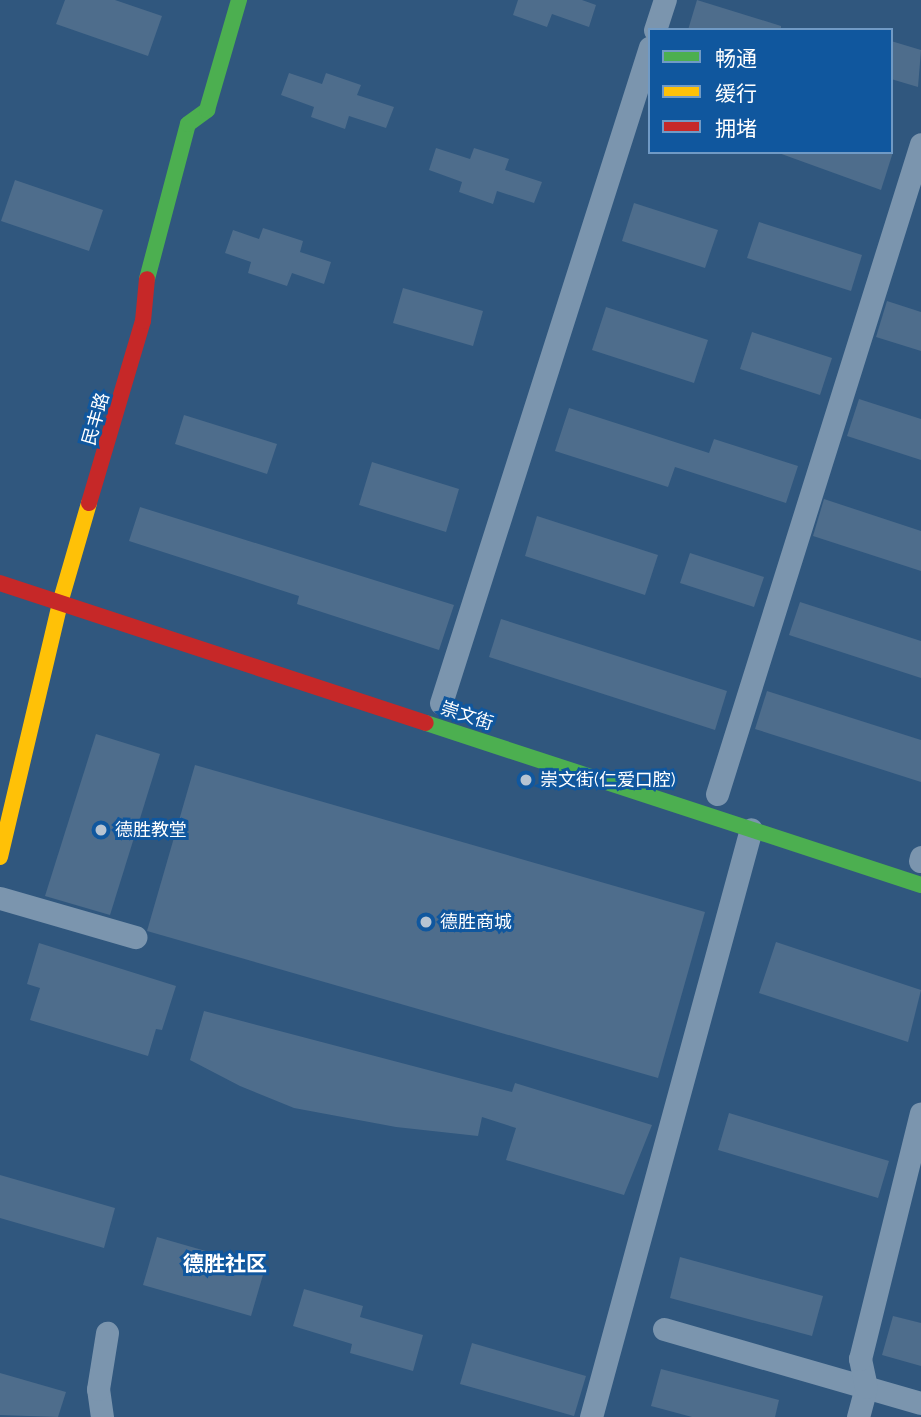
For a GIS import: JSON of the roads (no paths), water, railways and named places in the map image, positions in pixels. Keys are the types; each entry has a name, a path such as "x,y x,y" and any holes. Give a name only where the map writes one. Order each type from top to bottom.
{"street":[{"name":"民丰路","path":"0,857 60,603 75,583 143,321 148,264 188,124 207,110 239,0"},
{"path":"656,28 665,0"},
{"path":"441,704 648,53"},
{"path":"717,794 921,144"},
{"path":"45,574 75,583"},
{"name":"崇文街","path":"0,583 921,885"},
{"path":"591,1417 751,829"},
{"path":"0,898 135,937"},
{"path":"858,1417 866,1387 860,1359 921,1113"},
{"path":"664,1329 921,1403"},
{"path":"102,1417 98,1389 107,1333"}],"place":[{"name":"崇文街(仁爱口腔)","path":"526,780"},
{"name":"德胜教堂","path":"101,830"},
{"name":"德胜商城","path":"426,922"}],"district":[{"name":"德胜社区","path":"225,1264"}]}
